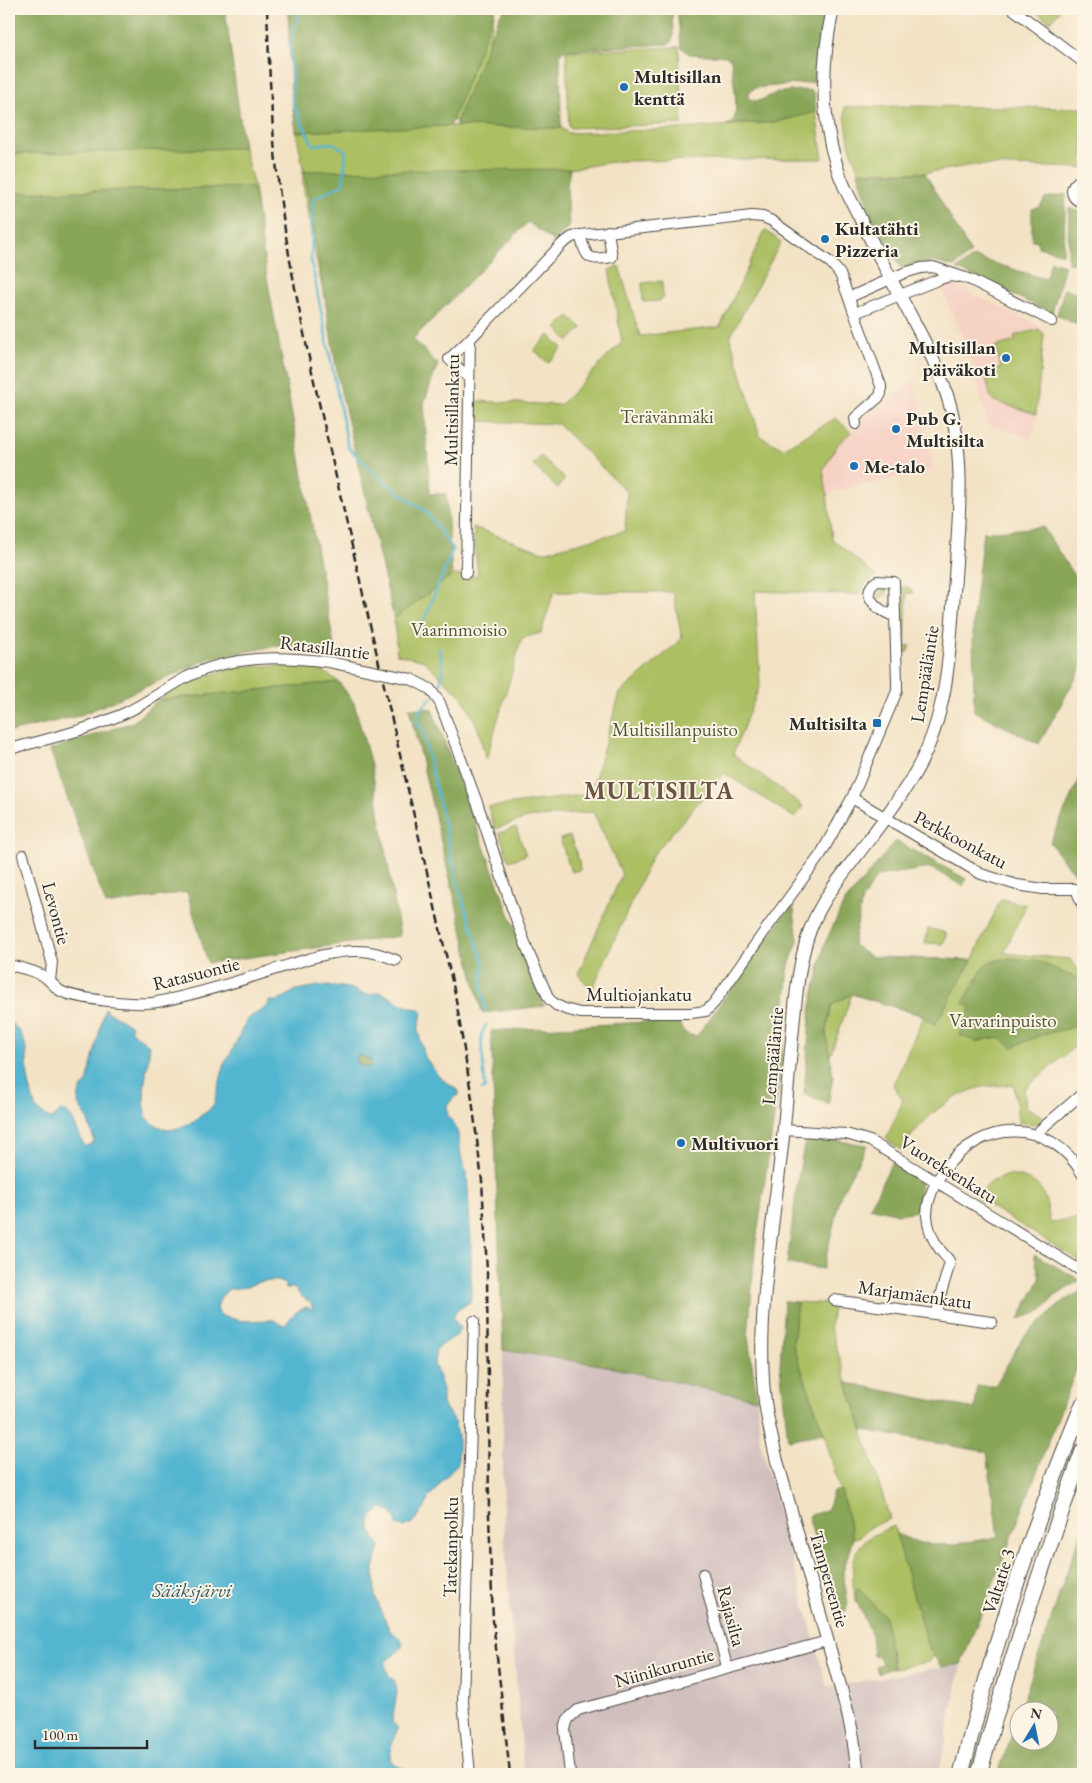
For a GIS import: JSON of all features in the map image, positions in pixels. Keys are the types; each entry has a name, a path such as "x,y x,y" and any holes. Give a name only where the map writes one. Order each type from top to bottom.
{"highway":[{"name":"Valtatie 3","path":"961,1774 1010,1607 1040,1519 1083,1404"},
{"name":"Valtatie 3","path":"979,1774 1023,1621 1083,1452"}],"main road":[{"name":"Lempääläntie","path":"764,1394 763,1328 800,969 810,931 816,917 835,885 885,818 915,773 927,750 942,703 949,654 960,485 956,436 947,396 917,328 848,195 836,166 829,138 824,103 823,71 826,40 833,9"},
{"name":"Tampereentie","path":"764,1394 777,1461 848,1714 858,1774"}],"street":[{"path":"1013,9 1083,62"},
{"path":"1083,181 1073,185 1072,190 1073,196 1083,202"},
{"name":"Multisillankatu","path":"466,574 470,339 562,244 572,237 608,231 752,216 763,217 772,221 831,263 840,274 850,297 881,386 881,394 856,418 856,424"},
{"path":"580,235 586,254 591,258 612,257 608,231"},
{"path":"850,297 892,280 904,273 932,267 964,277 1052,321"},
{"path":"855,313 950,276 964,277"},
{"path":"469,378 449,359 470,339"},
{"name":"Multiojankatu","path":"470,781 512,908 549,999 565,1009 580,1012 692,1013 706,1011 721,994 821,854 852,798 897,691 895,616"},
{"name":"Ratasillantie","path":"9,749 93,727 126,713 188,677 235,661 282,657 329,662 411,679 430,689 440,704 470,781"},
{"path":"852,798 885,818"},
{"name":"Perkkoonkatu","path":"885,818 982,874 998,880 1043,889 1080,889"},
{"name":"Levontie","path":"23,855 52,962 50,981"},
{"path":"1080,889 1083,906"},
{"name":"Ratasuontie","path":"9,965 34,971 50,981 59,990 70,994 87,998 154,1003 196,994 302,961 343,951 361,950 379,953 396,960"},
{"path":"1038,1135 1040,1130 1083,1093"},
{"name":"Vuoreksenkatu","path":"784,1130 834,1133 864,1138 880,1146 1083,1272"},
{"path":"936,1314 950,1263 934,1241 928,1225 929,1198 936,1182 957,1154 980,1139 1008,1132 1038,1135 1063,1150 1075,1162 1083,1175"},
{"name":"Marjamäenkatu","path":"834,1300 992,1322"},
{"name":"Tatekanpolku","path":"470,1774 463,1702 474,1321"},
{"name":"Rajasilta","path":"703,1574 727,1667"},
{"name":"Niinikuruntie","path":"570,1774 565,1729 568,1719 578,1710 727,1667 827,1641"}],"shaded area":[{"name":"Multisillan päiväkoti","path":"951,284 1040,326 1045,334 1035,428 1030,438 987,424 977,380 963,336 941,288"},
{"path":"914,380 930,448 933,470 827,493 823,470 838,444 876,409"},
{"path":"503,1350 601,1365 757,1399 760,1442 827,1687 961,1664 939,1774 524,1774 503,1520"}],"green space":[{"path":"9,9 225,9 244,148 9,154"},
{"path":"288,9 495,10 450,126 296,132 291,91"},
{"path":"495,9 475,120 451,121 449,126 561,128 568,133 677,129 776,122 816,112 823,159 618,161 570,169 402,272 323,292 313,245 303,184 303,166 296,132 302,131"},
{"path":"505,9 672,9 673,38 667,44 562,50 560,55 561,128 455,126 500,15"},
{"path":"677,9 823,9 817,78 815,82 755,88 750,91 748,97 751,100 758,101 781,92 812,91 814,93 816,112 776,122 725,125 734,119 735,113 736,98 731,59 726,56 689,54 681,47"},
{"path":"1033,9 1061,9 1050,22"},
{"name":"Multisillan kenttä","path":"679,47 682,124 569,128 566,51"},
{"path":"844,107 1083,108 1083,168 974,165 925,173 858,171 849,143"},
{"path":"55,137 135,150 244,148 254,187 9,193 9,154 53,153"},
{"path":"570,169 567,186 569,226 554,242 528,222 413,339 438,364 424,403 430,494 446,494 452,575 394,619 338,378 304,171"},
{"path":"858,172 925,173 971,253 954,267 934,262 901,268 870,214"},
{"path":"254,187 266,272 335,651 275,646 209,659 79,716 9,732 9,193"},
{"path":"1066,194 1063,254 1038,247 1038,241 1032,240 1032,209 1040,207 1045,198"},
{"path":"1069,208 1083,213 1083,264 1068,263"},
{"path":"765,230 781,242 730,337 760,436 783,449 836,418 851,432 838,444 823,470 832,539 876,576 866,583 859,595 755,591 760,685 733,754 803,806 795,818 724,773 652,856 592,990 578,974 622,874 593,812 527,818 495,829 488,807 590,794 620,693 682,639 673,592 554,592 541,633 522,638 486,760 477,725 462,697 424,661 397,654 394,619 452,575 478,576 473,527 543,552 625,531 627,492 558,424 476,421 477,401 560,405 622,342 609,270 619,266 640,336 720,327"},
{"path":"974,257 1045,279 1051,261 1065,265 1052,313 957,269"},
{"path":"662,281 663,298 659,301 643,302 642,283"},
{"path":"1064,289 1083,294 1083,328 1057,315"},
{"path":"569,316 582,328 569,341 556,328"},
{"path":"1039,329 1044,334 1036,414 994,401 990,395 985,373 1001,368 995,347 1015,341 1014,336"},
{"path":"549,335 562,348 548,363 534,350"},
{"path":"541,456 565,479 557,488 533,465"},
{"path":"1043,527 1083,590 1083,665 1039,744 974,711 973,620 983,532"},
{"path":"881,586 886,587 887,593 877,601 874,595 875,591"},
{"path":"904,586 913,593 907,593 905,646 911,646 905,653 901,652 899,591"},
{"path":"239,666 315,666 339,682 158,700 186,683"},
{"path":"339,682 354,703 372,769 400,936 208,963 187,892 106,905 50,750 133,722 158,700"},
{"path":"409,708 432,709 544,1006 482,1013"},
{"path":"1083,772 1083,806 1079,815 1083,825 1083,874 1076,874 1050,842"},
{"path":"516,827 526,855 509,861 499,833"},
{"path":"570,836 579,861 580,870 571,872 560,839"},
{"path":"896,841 966,879 963,886 931,868 877,876 862,900 853,945 871,957 972,960 935,1025 924,1016 852,994 832,1005 826,1032 833,1077 828,1104 804,1094 811,1006 825,943 844,903"},
{"name":"Varvarinpuisto","path":"1001,899 1026,905 1004,953 1070,959 1083,976 1083,998 1076,1014 1083,1017 1083,1040 1024,1089 1026,1107 1047,1119 1037,1124 1018,1122 1014,1085 979,1088 963,1094 942,1106 916,1130 901,1150 886,1139 903,1101 893,1085 924,1016 852,994 830,1056 833,1077 828,1104 815,1098 817,1077 843,948 870,957 972,960"},
{"path":"793,903 798,941 789,965 780,1076 755,1249 748,1336 757,1399 601,1365 503,1350 491,1031 679,1020 685,1032 697,1036"},
{"path":"928,928 946,933 943,944 925,943"},
{"path":"1009,958 1035,960 1083,981 1083,998 1076,1014 1083,1017 1079,1026 1040,1035 1013,1047 1002,1039 991,1038 977,1042 960,1035 971,1006 963,1003 985,965"},
{"path":"361,1055 371,1061 372,1064 369,1067 364,1068 359,1065 356,1059"},
{"path":"832,1140 867,1145 841,1194 823,1269 787,1264 798,1178 805,1141"},
{"path":"892,1162 921,1181 917,1211 898,1214 870,1207"},
{"path":"1007,1175 1028,1180 1040,1188 1044,1195 1050,1223 1083,1218 1083,1263 975,1197 991,1182"},
{"path":"1034,1254 1080,1280 1054,1297 1040,1312 1019,1319 1040,1279"},
{"path":"1083,1291 1083,1352 961,1664 941,1667 927,1644 896,1534 920,1543 949,1545 998,1537 987,1452 863,1430 847,1383 975,1409 977,1386 995,1386 1023,1337 1064,1301"},
{"path":"784,1301 797,1302 793,1346 824,1433 788,1440 780,1365"},
{"path":"797,1302 834,1304 830,1327 890,1519 870,1527 859,1537 853,1538 824,1433 793,1346"},
{"path":"841,1490 853,1538 843,1572 848,1604 845,1612 837,1615 808,1516 827,1510 833,1492"},
{"path":"1083,1525 1083,1774 998,1774 1010,1740 1010,1750 1060,1750 1060,1700 1023,1700"},
{"path":"894,1526 927,1644 934,1656 929,1662 893,1668 885,1617 858,1587 855,1598 853,1568 856,1553 860,1546 872,1536"},
{"path":"858,1587 885,1617 893,1668 878,1673 876,1666 882,1664 879,1656 873,1656 871,1633 855,1598"}],"water":[{"name":"Sääksjärvi","path":"330,986 352,989 370,995 378,992 403,1005 420,1009 422,1013 418,1031 425,1057 439,1077 459,1091 459,1095 454,1097 447,1106 448,1117 456,1129 467,1172 471,1243 471,1301 455,1312 453,1318 460,1328 457,1335 436,1349 434,1364 442,1386 442,1404 453,1418 458,1435 458,1464 428,1498 425,1508 411,1524 403,1527 397,1525 392,1513 381,1508 373,1516 370,1524 370,1528 380,1546 374,1568 375,1596 390,1631 400,1638 403,1645 385,1663 388,1674 395,1681 397,1692 392,1722 398,1728 392,1743 390,1759 394,1764 415,1774 9,1774 9,1022 21,1033 24,1040 27,1054 28,1078 36,1109 50,1119 55,1117 60,1111 65,1111 72,1118 84,1145 87,1146 93,1143 94,1140 87,1118 78,1104 79,1095 82,1087 87,1083 105,1008 107,1012 129,1024 131,1031 150,1046 144,1089 145,1115 154,1124 167,1130 194,1122 208,1111 214,1104 225,1062 247,1019 268,1006 269,1001 278,1001 296,990","holes":["361,1055 371,1061 372,1064 369,1067 364,1068 359,1065 356,1058","265,1281 278,1281 286,1284 286,1288 294,1288 311,1303 313,1310 307,1307 299,1311 285,1325 274,1320 243,1321 221,1316 217,1309 220,1298 229,1289 247,1287"]}],"waterway":[{"path":"300,9 290,43 293,104 313,145 333,143 346,151 343,184 313,199 311,260 348,447 378,477 427,513 453,549 423,623 423,633"},
{"path":"435,692 442,672 442,660 439,649"},
{"path":"432,697 419,712 416,721 422,729 460,892 484,963 482,986 485,1012"},
{"path":"482,1090 485,1088 481,1035 486,1025"}],"railway":[{"path":"267,9 270,90 275,151 280,198 293,276 314,381 455,994 472,1099 482,1181 487,1270 489,1516 493,1621 510,1774"}],"place":[{"name":"Multisillan kenttä","path":"624,87"},
{"name":"Kultatähti Pizzeria","path":"825,239"},
{"name":"Multisillan päiväkoti","path":"1006,358"},
{"name":"Pub G. Multisilta","path":"896,429"},
{"name":"Me-talo","path":"854,466"},
{"name":"Multisilta","path":"877,723"},
{"name":"Multivuori","path":"681,1143"}],"district":[{"name":"MULTISILTA","path":"659,791"}],"park label":[{"name":"Terävänmäki","path":"667,416"},
{"name":"Vaarinmoisio","path":"459,629"},
{"name":"Multisillanpuisto","path":"675,729"}]}
